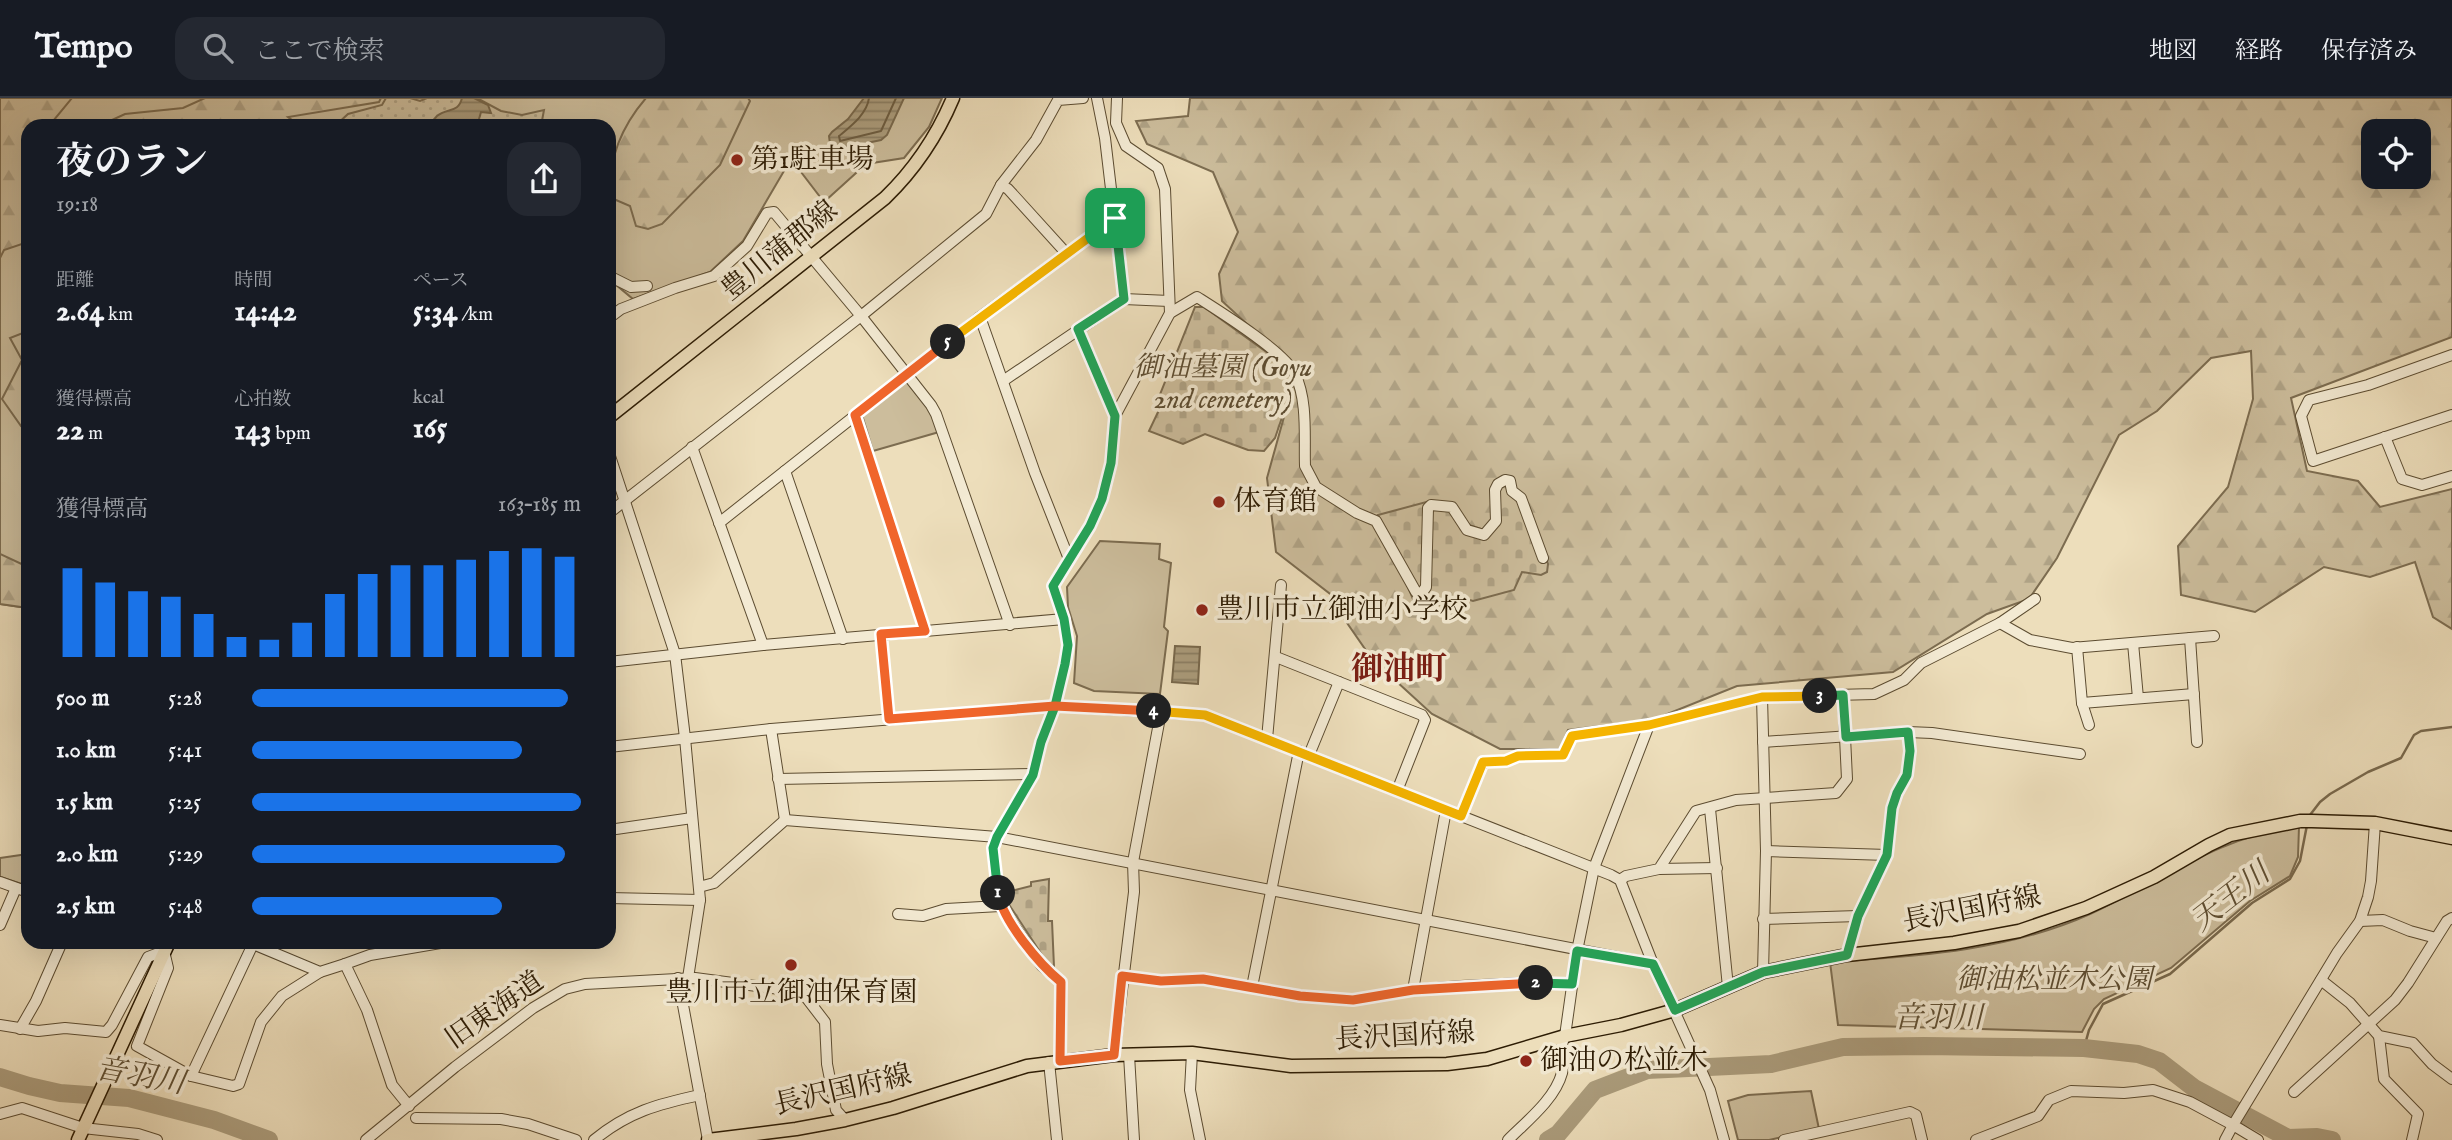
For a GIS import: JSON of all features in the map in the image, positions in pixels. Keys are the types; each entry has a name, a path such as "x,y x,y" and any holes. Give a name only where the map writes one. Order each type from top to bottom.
{"main road":[{"name":"豊川蒲郡線","path":"616,412 813,257 901,183 933,139 953,98"},
{"name":"長沢国府線","path":"708,1140 845,1120 893,1108 1027,1066 1114,1055 1192,1053 1291,1066 1447,1065 1486,1059 1565,1036 1621,1025 1675,1010 1763,972 1847,955 1954,943 2019,930 2086,908 2154,877 2230,835 2306,821 2375,822 2452,838"},
{"path":"82,1130 166,949"}],"street":[{"path":"616,507 861,316 986,214 1001,185 1036,139 1058,100 1083,98"},
{"path":"1097,98 1105,138 1124,299"},
{"path":"1117,98 1115,123 1126,146 1158,168 1165,190 1170,313"},
{"path":"1001,185 1008,189 1067,254"},
{"path":"616,313 675,288 714,276 747,246 767,213 774,212 861,316 936,414 1010,625"},
{"path":"719,523 980,317 1115,218"},
{"path":"616,280 631,287 647,286"},
{"path":"1057,1140 1055,1062 1061,982 1042,966 1000,906 993,848 1033,775 1041,742 1055,706 1068,645 1064,619 1053,586 1090,526 1102,499 1111,463 1115,416 1170,313 1196,296 1287,360 1300,387 1305,466 1308,475 1316,487 1357,513 1376,521 1416,592 1421,594 1426,587 1428,508 1431,505 1452,507 1467,530 1484,535 1496,521 1495,490 1497,484 1505,480 1510,481 1512,491 1521,498 1543,558"},
{"path":"1003,381 1124,299 1169,301"},
{"path":"980,317 1035,473 1069,559"},
{"path":"1078,329 1115,416"},
{"path":"2452,355 2368,385 2309,400 2301,416 2313,461 2452,415"},
{"path":"855,415 925,631"},
{"path":"2385,437 2402,479 2422,485 2452,476"},
{"path":"692,447 763,645"},
{"path":"785,471 843,639"},
{"path":"616,474 675,654 700,900 683,978 708,1140"},
{"path":"1267,739 1281,584"},
{"path":"1461,816 1483,762 1506,761 1518,756 1563,755 1572,736 1649,725 1762,697 1874,694 1904,680 1921,663 2000,622 2035,599"},
{"path":"616,661 763,645 1064,619"},
{"path":"2000,622 2030,640 2077,647 2214,636"},
{"path":"881,634 889,719"},
{"path":"2190,638 2197,743"},
{"path":"2133,643 2138,698"},
{"path":"2077,647 2082,703 2089,725"},
{"path":"1276,657 1422,715 1425,720 1397,791"},
{"path":"1252,987 1270,889 1304,753 1339,682"},
{"path":"2082,703 2194,694"},
{"path":"1659,869 1696,811 1736,800 1836,793 1847,779 1843,695"},
{"path":"1762,697 1766,851 1763,972"},
{"path":"616,746 771,729 1055,706 1205,715 1620,880 1653,964 1710,1090 1724,1140"},
{"path":"1114,1055 1134,892 1133,862 1161,712"},
{"path":"1508,1140 1559,1085 1564,1066 1560,1046 1565,1036 1577,951 1594,868 1649,725"},
{"path":"771,729 785,820"},
{"path":"1763,743 1908,732 2080,754"},
{"path":"1847,955 1858,916 1887,855 1892,808 1907,775 1910,751 1908,732"},
{"path":"778,779 1033,775"},
{"path":"1710,809 1728,987"},
{"path":"1413,990 1446,810"},
{"path":"616,829 692,818"},
{"path":"699,887 714,883 785,820 997,837 1653,964"},
{"path":"2225,1140 2360,920 2371,881 2375,822"},
{"path":"1766,851 1887,855"},
{"path":"1620,880 1626,876 1659,869 1717,868"},
{"path":"0,882 21,890"},
{"path":"0,925 16,888"},
{"path":"616,898 700,900"},
{"path":"898,914 923,916 946,909 1000,906"},
{"path":"1763,919 1858,916"},
{"path":"2294,1091 2395,1000 2447,921 2452,918"},
{"path":"2360,920 2383,920 2436,938"},
{"path":"20,1029 36,1001 59,949"},
{"path":"0,1025 38,1031 65,1028 106,1031 112,1025 148,957 162,949"},
{"path":"167,949 168,968 137,1046 191,1076 233,1086 239,1084 261,1022 282,996 320,972 381,949"},
{"path":"191,1076 251,949"},
{"path":"268,949 320,972"},
{"path":"345,964 367,1010 392,1085 409,1106"},
{"path":"1122,976 1161,981 1203,979 1300,996 1353,1000 1413,990 1523,983 1572,984"},
{"name":"旧東海道","path":"366,1140 455,1066 533,1008 565,989 585,984 683,978 802,992 825,1022 827,1064 836,1110 845,1120"},
{"path":"2321,980 2350,1003 2379,1036 2384,1079 2418,1114 2412,1140"},
{"path":"2379,1036 2413,1043 2432,1064 2452,1079"},
{"path":"1192,1053 1190,1090 1200,1140"},
{"path":"1129,1055 1134,1140"},
{"path":"1976,1140 2038,1116 2049,1101 2071,1091 2124,1093 2153,1090 2190,1102 2235,1122 2258,1140"},
{"path":"594,1140 625,1117 670,1101 700,1095"},
{"path":"0,1114 22,1108 82,1130 138,1134 156,1140"},
{"path":"1784,1140 1828,1135 1910,1112 1916,1115 1922,1140"},
{"path":"416,1118 501,1119 528,1124 576,1140"}],"green space":[{"path":"0,98 942,98 929,127 904,158 866,164 824,202 791,159 743,241 710,272 633,299 616,285 616,119 21,119 21,607 0,604"},
{"path":"0,98 72,98 55,119 21,119 21,244 4,250 0,258"},
{"path":"205,98 381,98 379,102 288,117 291,119 114,119 125,114 183,108"},
{"path":"386,98 410,98 420,101 427,98 477,98 501,111 522,115 544,110 542,119 343,119 348,114 382,105"},
{"path":"646,98 748,98 750,101 720,165 662,224 648,229 636,226 630,206 616,200 616,150 637,109"},
{"path":"1190,98 2452,98 2452,337 2291,398 2307,471 2358,481 2380,507 2452,489 2452,629 2433,617 2415,562 2370,577 2324,567 2255,612 2181,595 2178,546 2228,487 2253,399 2251,351 2211,358 2157,411 2119,435 2057,558 2029,599 1987,614 1893,672 1737,686 1655,719 1568,730 1560,749 1500,749 1432,714 1372,659 1345,620 1334,597 1276,552 1267,478 1297,370 1222,301 1219,274 1238,232 1213,172 1147,144 1136,121 1188,116"},
{"name":"御油墓園 (Goyu 2nd cemetery)","path":"1195,307 1204,307 1286,366 1294,382 1275,438 1264,451 1248,450 1205,434 1183,444 1149,431 1159,410 1155,407"},
{"path":"21,334 21,358 10,338"},
{"path":"21,362 21,426 2,399"},
{"path":"905,381 909,382 933,415 939,432 873,451 862,415"},
{"path":"1499,479 1516,489 1526,500 1548,564 1547,572 1541,575 1522,572 1514,590 1473,601 1457,596 1437,605 1415,604 1378,515 1430,501 1456,506 1469,525 1484,530 1492,522"},
{"path":"1100,541 1160,544 1159,559 1171,563 1164,627 1168,631 1160,694 1094,691 1074,683 1077,636 1068,607 1067,587"},
{"path":"0,554 21,564 21,607 0,604"},
{"name":"御油松並木公園","path":"2299,827 2298,857 2290,876 2250,901 2171,968 2104,999 2094,1009 2082,1032 1838,1025 1830,962 1962,950 2027,936 2090,914 2217,849 2271,831"},
{"path":"21,855 21,884 0,877 0,858"},
{"path":"1049,879 1048,921 1052,921 1054,967 1046,961 1008,903 1007,892 1031,886 1031,882"},
{"path":"1811,1091 1819,1129 1769,1140 1738,1140 1728,1101 1748,1095"}],"water":[{"path":"462,98 474,98 488,105 491,113 481,112 479,119 435,119 460,103"},
{"path":"864,98 904,98 887,135 881,140 843,148 830,144 829,136 848,119"},
{"path":"1175,646 1200,647 1198,684 1172,682"}],"waterway":[{"name":"天王川","path":"2310,815 2330,794 2368,772 2401,758 2414,735 2421,731 2452,727"},
{"name":"天王川","path":"2084,1048 2089,1030 2103,1004 2170,974 2252,903 2290,879 2300,861 2307,825"},
{"name":"音羽川","path":"1548,1140 1558,1134 1595,1090 1647,1070 1771,1064 1843,1047 1924,1046 2084,1048 2138,1054 2159,1061 2194,1088 2288,1138 2317,1137 2332,1140"},
{"name":"音羽川","path":"0,1077 60,1093 129,1098 214,1120 269,1140"}],"place":[{"name":"第1駐車場","path":"737,160"},
{"name":"体育館","path":"1219,502"},
{"name":"豊川市立御油小学校","path":"1202,610"},
{"name":"豊川市立御油保育園","path":"791,965"},
{"name":"御油の松並木","path":"1526,1061"}],"district":[{"name":"御油町","path":"1399,670"}],"route":[{"path":"1115,218 980,317 855,415 925,631 881,634 889,719 1055,706 1205,715 1461,816 1483,762 1506,761 1518,756 1563,755 1572,736 1649,725 1762,697 1843,695 1846,737 1908,732 1910,751 1907,775 1892,808 1887,855 1858,916 1847,955 1763,972 1675,1010 1653,964 1577,951 1572,984 1461,986 1413,990 1353,1000 1300,996 1203,979 1161,981 1122,976 1114,1055 1060,1061 1061,982 1042,966 1000,906 993,848 1033,775 1041,742 1055,706 1065,664 1068,645 1064,619 1053,586 1090,526 1102,499 1111,463 1115,416 1078,329 1124,299 1115,218"}]}
